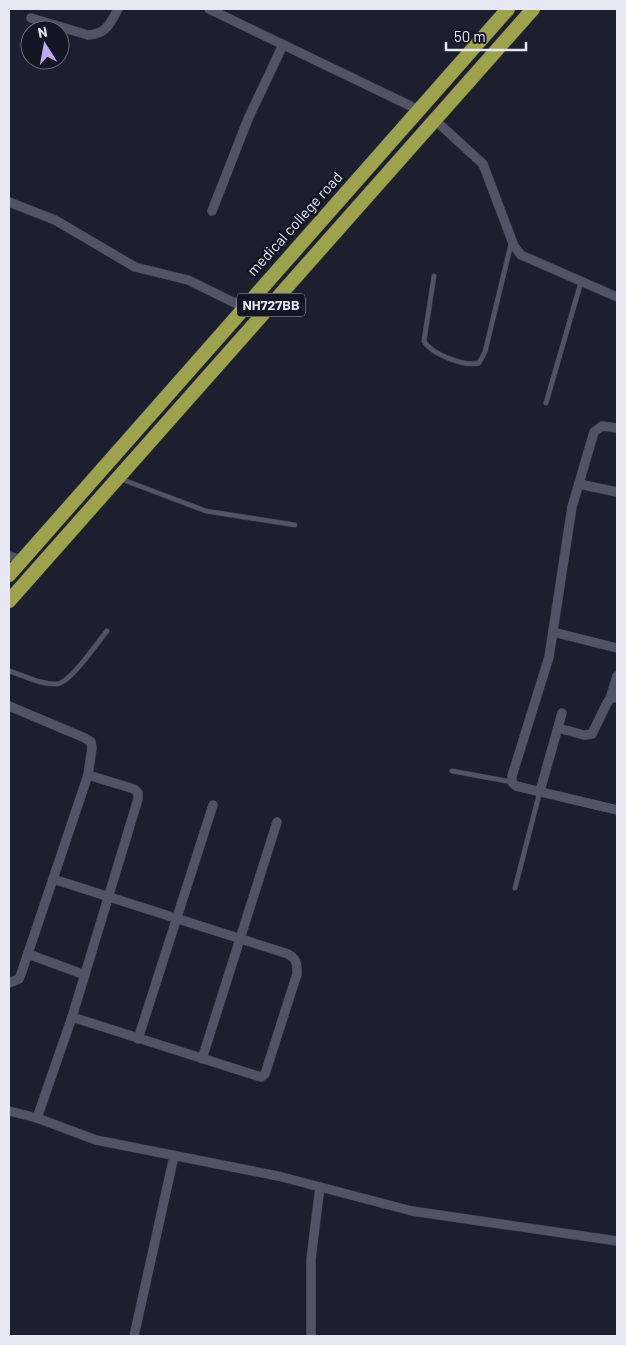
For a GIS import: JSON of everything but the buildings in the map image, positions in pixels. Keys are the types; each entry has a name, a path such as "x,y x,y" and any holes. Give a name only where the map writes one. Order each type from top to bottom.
{"highway":[{"name":"medical college road","path":"9,576 16,558 208,350 243,307 508,9"},
{"name":"NH727BB","path":"9,601 533,9"},
{"path":"448,77 463,88"}],"street":[{"path":"31,18 88,35 96,35 109,26 118,9"},
{"path":"209,9 419,110"},
{"path":"212,211 248,119 283,45"},
{"path":"435,120 483,164 517,251 526,259 617,297"},
{"path":"9,202 55,220 135,267 188,280 243,307"},
{"path":"617,428 602,426 596,428 572,507 548,664 512,776 512,782 516,786 617,810"},
{"path":"579,484 617,492"},
{"path":"553,632 617,648"},
{"path":"558,728 584,735 592,734 614,698 617,676"},
{"path":"9,706 91,742 92,748 88,775 28,954 19,979 9,983"},
{"path":"540,791 562,713"},
{"path":"37,1118 72,1017 138,799 138,793 134,789 88,775"},
{"path":"138,1039 213,805"},
{"path":"202,1059 277,822"},
{"path":"53,879 294,957 297,974 265,1074 256,1077 72,1017"},
{"path":"28,954 85,975"},
{"path":"9,1111 37,1118 96,1140 278,1176 422,1213 617,1241"},
{"path":"134,1336 174,1156"},
{"path":"311,1336 311,1259 320,1187"}],"lane":[{"path":"434,276 424,341 430,349 437,352 467,363 479,363 485,352 512,240"},
{"path":"546,403 582,282"},
{"path":"117,478 206,511 295,525"},
{"path":"9,670 47,684 59,684 69,677 107,631"},
{"path":"452,771 512,782"},
{"path":"515,888 540,791"}]}
